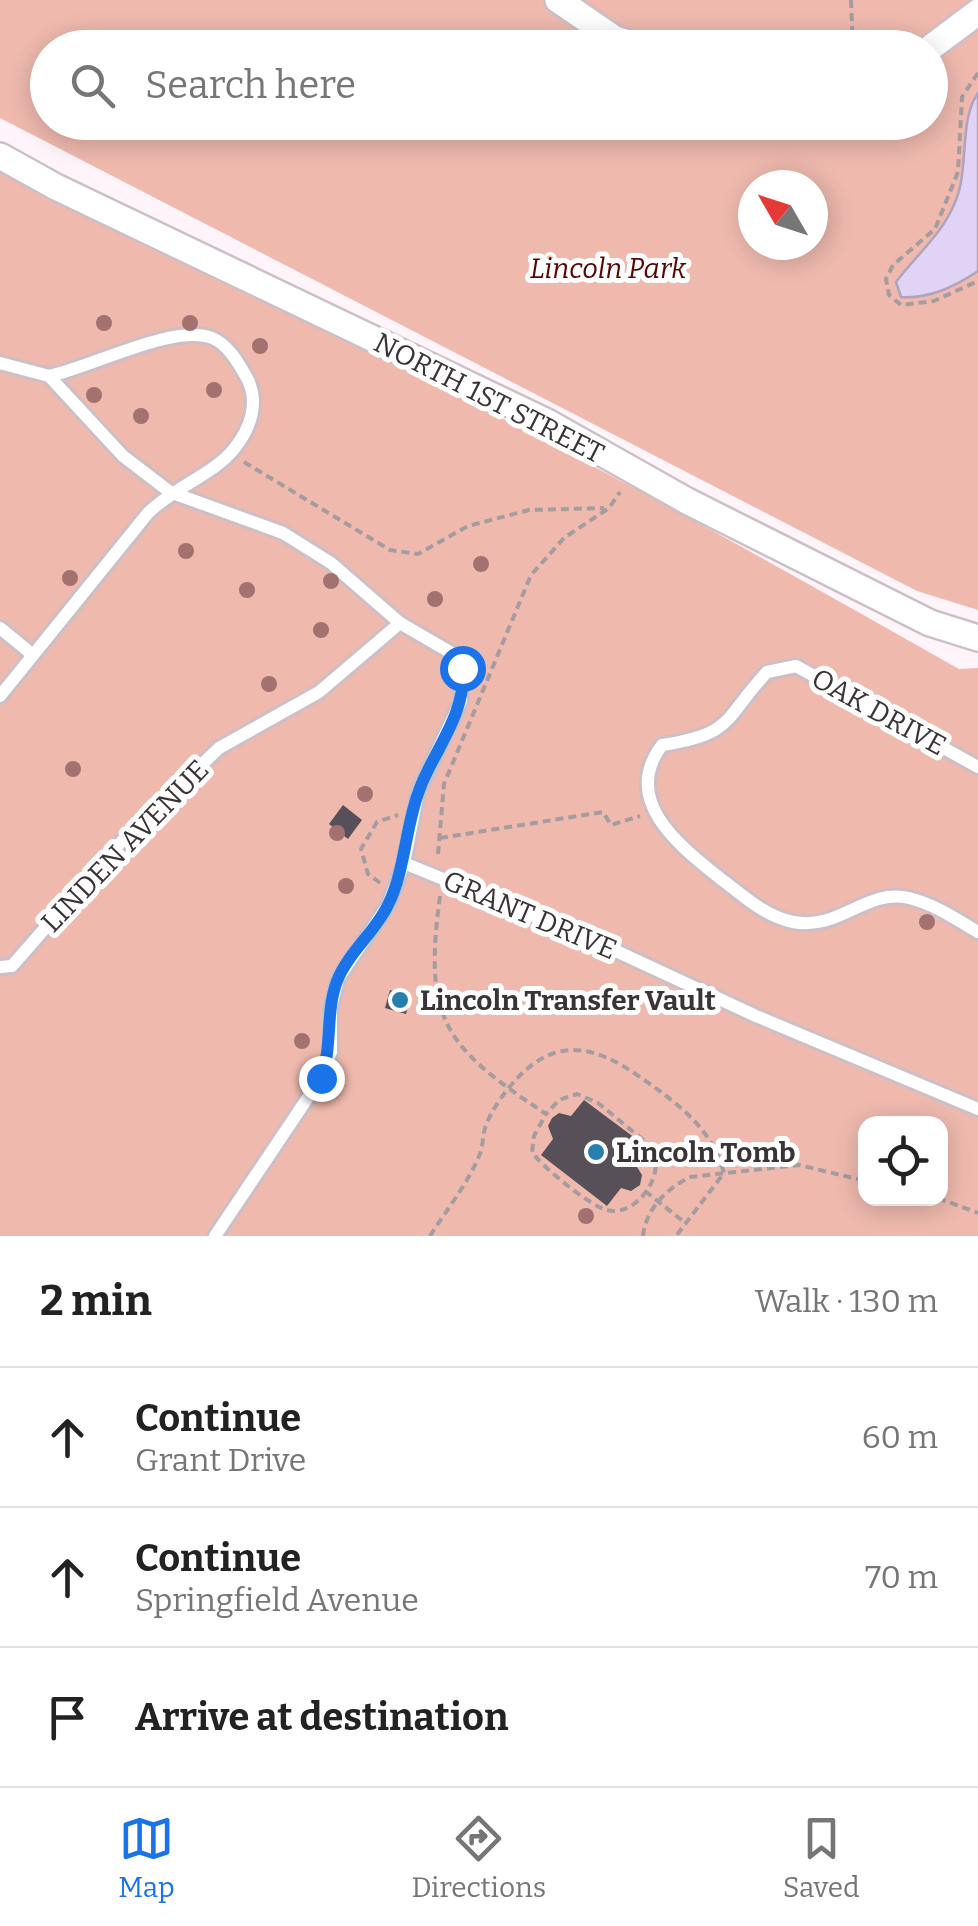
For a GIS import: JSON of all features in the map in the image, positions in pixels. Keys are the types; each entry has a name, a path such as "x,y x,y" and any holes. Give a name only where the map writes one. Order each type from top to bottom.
{"street":[{"path":"558,0 603,30"},
{"path":"948,34 978,12"},
{"name":"NORTH 1ST STREET","path":"0,156 56,187 547,422 688,501 930,623 978,638"}],"lane":[{"path":"0,363 49,376 164,340 212,338 228,349 249,382 253,397 248,430 231,453 170,492 0,696"},
{"path":"49,376 123,456 170,492 283,533 331,563 400,622 455,656 464,683 461,701 418,792 404,863 388,905 338,979 331,1007 331,1052 321,1078 302,1114 215,1236"},
{"name":"LINDEN AVENUE","path":"0,966 12,966 114,849 220,748 319,692 400,622"},
{"path":"0,628 33,656"},
{"name":"OAK DRIVE","path":"978,768 796,666 767,672 722,728 707,736 662,744 650,760 646,778 654,811 669,838 778,918 824,924 868,902 906,897 978,932"},
{"name":"GRANT DRIVE","path":"404,863 601,944 756,1016 978,1109"}],"path":[{"path":"851,0 852,30"},
{"path":"978,73 962,97 958,172 935,229 894,264 886,280 889,294 901,305 934,301 978,282"},
{"path":"231,453 390,550 418,554 468,526 528,510 609,508"},
{"path":"438,854 444,784 531,576 564,538 609,508 623,488"},
{"path":"440,838 603,812 611,824 646,815"},
{"path":"392,890 368,874 360,849 377,822 414,813"},
{"path":"440,892 431,966 440,1008 462,1051 546,1114"},
{"path":"430,1236 464,1183 481,1150 485,1126 508,1088 538,1060 564,1048 582,1049 626,1068 687,1110 724,1173"},
{"path":"586,1096 640,1136 658,1156 655,1178 644,1191 621,1211 608,1211 592,1202 532,1152 534,1136 546,1114 560,1100 586,1096"},
{"path":"643,1236 646,1221 659,1202 674,1185 690,1177 799,1165 858,1179"},
{"path":"676,1236 724,1173"},
{"path":"644,1191 686,1223"},
{"path":"948,1202 978,1213"}],"green space":[{"name":"Lincoln Park","path":"0,0 978,0 978,610 917,591 43,140 948,140 948,30 30,30 30,133 0,118"},
{"path":"0,168 117,231 535,436 959,669 978,668 978,1236 0,1236"}],"shaded area":[{"path":"978,93 978,271 941,291 901,297 896,282 937,234 956,200 968,116"}],"building":[{"path":"343,805 362,820 348,839 329,824"},
{"path":"390,990 411,996 406,1014 385,1008"},
{"name":"Lincoln Tomb","path":"584,1100 651,1150 637,1167 642,1175 640,1185 631,1191 621,1188 607,1206 541,1155 553,1139 548,1126 552,1118 559,1113 571,1116"}],"place":[{"name":"Lincoln Transfer Vault","path":"400,1000"},
{"name":"Lincoln Tomb","path":"596,1152"}],"route":[{"path":"321,1078 331,1052 331,1007 338,979 388,905 404,863 418,792 461,701 462,668"}]}
